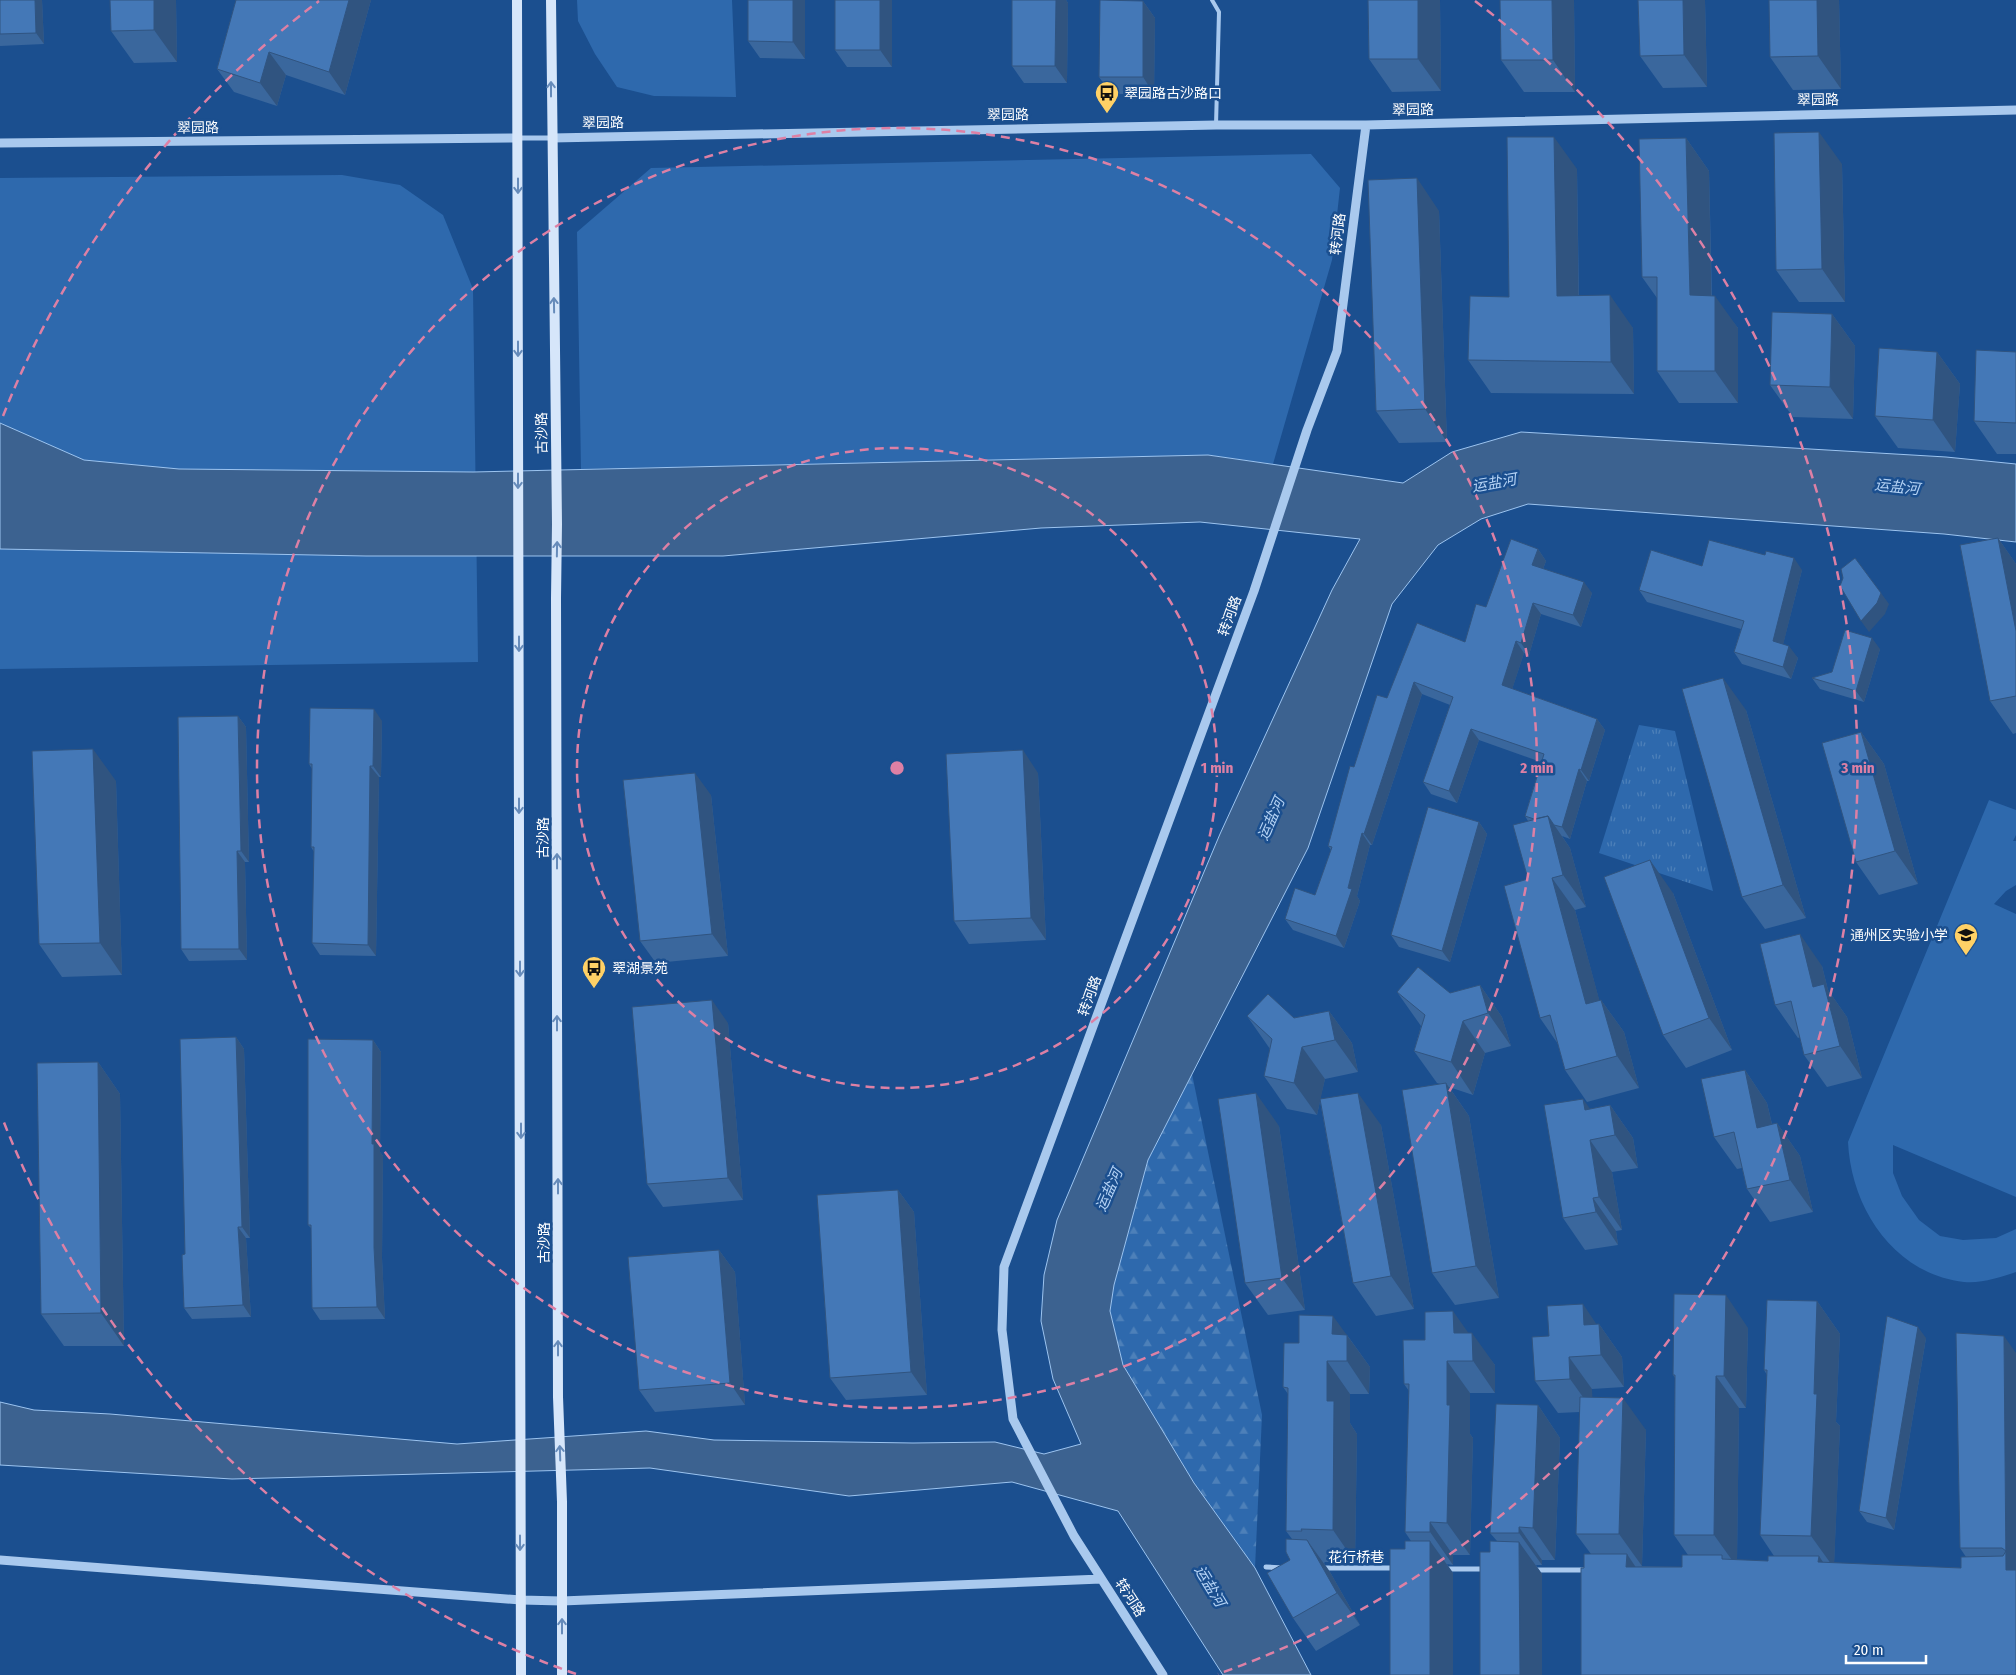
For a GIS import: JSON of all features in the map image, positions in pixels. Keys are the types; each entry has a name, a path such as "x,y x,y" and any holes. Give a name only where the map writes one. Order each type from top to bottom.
{"main road":[{"name":"古沙路","path":"517,0 522,1675"},
{"name":"古沙路","path":"551,0 556,423 558,1397 562,1502 562,1675"}],"street":[{"name":"翠园路","path":"0,143 552,138 1216,125 1366,125 2016,110"},
{"name":"转河路","path":"1163,1675 1074,1536 1013,1419 1002,1330 1004,1267 1254,591 1307,430 1337,351 1366,125"},
{"path":"0,1560 521,1600 562,1601 1101,1579"},
{"path":"1266,1568 1294,1568"},
{"name":"花行桥巷","path":"1313,1568 1407,1568"},
{"path":"1437,1568 1497,1569"},
{"path":"1527,1570 1596,1570"}],"lane":[{"path":"1212,0 1219,12 1216,125"}],"green space":[{"path":"577,0 732,0 736,97 654,96 617,87 595,54 578,21"},
{"path":"1311,154 1340,188 1332,260 1273,464 1208,455 581,469 577,232 651,168"},
{"path":"342,175 400,185 443,215 473,289 478,662 0,669 0,178"},
{"path":"1639,725 1675,731 1713,891 1599,853"},
{"name":"通州区实验小学","path":"1989,800 2016,810 2016,835 2013,841 2016,841 2016,885 2006,891 1994,904 2016,914 2016,1197 1893,1145 1893,1173 1902,1196 1919,1220 1940,1236 1963,1240 1996,1238 2016,1229 2016,1272 1990,1280 1964,1282 1939,1276 1917,1266 1897,1252 1881,1234 1868,1213 1858,1191 1851,1167 1848,1142"},
{"path":"1192,1074 1262,1415 1255,1568 1194,1483 1123,1365 1110,1311 1114,1285 1148,1160"}],"water":[{"name":"运盐河","path":"0,423 84,460 179,469 473,472 1208,455 1403,483 1452,452 1521,432 1946,457 2016,464 2016,542 1944,534 1528,504 1481,519 1438,545 1392,604 1308,848 1148,1160 1114,1285 1110,1311 1123,1365 1194,1483 1255,1568 1311,1675 1223,1675 1118,1511 1012,1482 849,1496 650,1468 232,1479 0,1465 0,1402 34,1410 110,1414 457,1444 646,1431 714,1440 913,1443 995,1442 1044,1454 1081,1444 1053,1379 1041,1321 1044,1275 1057,1220 1220,834 1332,590 1360,539 1200,522 1041,528 723,556 366,556 0,549"}],"building":[{"path":"0,0 35,0 36,33 0,34"},
{"path":"110,0 154,0 154,30 111,31"},
{"path":"236,0 349,0 329,72 269,52 260,83 217,69"},
{"path":"748,0 793,0 793,42 748,41"},
{"path":"835,0 880,0 880,50 835,50"},
{"path":"1012,0 1056,0 1055,66 1012,66"},
{"path":"1100,0 1143,1 1143,77 1099,77"},
{"path":"1368,0 1418,0 1418,59 1369,59"},
{"path":"1500,0 1552,0 1553,60 1501,60"},
{"path":"1638,0 1683,0 1684,55 1640,56"},
{"path":"1769,0 1817,0 1818,56 1770,57"},
{"path":"1819,132 1822,269 1776,270 1774,133"},
{"path":"1507,137 1554,137 1557,296 1610,295 1611,362 1468,360 1470,296 1509,297"},
{"path":"1686,138 1690,295 1715,296 1715,371 1657,371 1657,277 1642,277 1639,139"},
{"path":"1417,178 1425,409 1376,411 1368,180"},
{"path":"1772,312 1832,314 1830,387 1770,385"},
{"path":"1879,348 1937,352 1933,420 1875,416"},
{"path":"1976,350 2016,352 2016,423 1974,421"},
{"path":"1998,538 2016,631 2016,696 1990,701 1960,545"},
{"path":"1511,539 1538,549 1532,565 1584,582 1573,615 1533,603 1521,643 1516,641 1502,685 1597,719 1581,770 1579,769 1562,827 1554,825 1548,816 1534,819 1525,816 1544,754 1471,729 1449,791 1423,782 1453,697 1414,682 1364,834 1362,833 1348,888 1352,889 1336,936 1285,919 1295,888 1315,895 1332,847 1328,846 1350,766 1354,767 1377,695 1387,698 1417,623 1465,642 1476,604 1486,607"},
{"path":"1709,540 1765,555 1766,551 1794,558 1773,641 1789,646 1783,667 1734,652 1744,621 1639,590 1651,550 1702,566"},
{"path":"1855,558 1881,593 1877,603 1861,621 1840,586 1843,578 1841,569"},
{"path":"1845,630 1872,638 1856,691 1812,678 1832,672"},
{"path":"1723,678 1783,885 1742,897 1682,689"},
{"path":"310,708 374,709 373,766 370,766 368,945 312,943 314,847 311,847 312,764 309,764"},
{"path":"238,716 241,851 237,851 239,949 181,949 178,717"},
{"path":"1861,732 1895,851 1856,862 1822,743"},
{"path":"93,749 100,943 39,944 32,751"},
{"path":"1023,750 1031,918 954,921 946,754"},
{"path":"695,773 712,934 640,941 623,780"},
{"path":"1428,807 1479,822 1442,951 1391,935"},
{"path":"1548,816 1563,875 1552,878 1586,1004 1601,1000 1617,1056 1565,1070 1550,1015 1540,1018 1504,886 1528,879 1513,825"},
{"path":"1650,860 1709,1018 1663,1035 1604,877"},
{"path":"1800,934 1813,987 1824,984 1840,1046 1804,1055 1791,1001 1775,1005 1760,944"},
{"path":"1418,967 1450,993 1480,985 1488,1013 1463,1021 1451,1062 1414,1051 1425,1015 1397,992"},
{"path":"1268,994 1294,1018 1329,1011 1335,1040 1302,1047 1294,1083 1264,1076 1272,1039 1247,1016"},
{"path":"712,1000 728,1178 647,1184 632,1007"},
{"path":"236,1037 242,1227 238,1227 243,1305 184,1308 182,1255 185,1254 180,1039"},
{"path":"308,1039 373,1040 372,1144 374,1144 374,1247 377,1307 312,1308 311,1225 308,1225"},
{"path":"98,1062 101,1313 41,1314 37,1063"},
{"path":"1745,1070 1757,1128 1777,1123 1790,1180 1747,1189 1734,1132 1714,1137 1701,1079"},
{"path":"1446,1083 1476,1266 1432,1273 1402,1090"},
{"path":"1256,1093 1282,1278 1245,1283 1218,1099"},
{"path":"1358,1093 1391,1276 1353,1283 1320,1099"},
{"path":"1583,1099 1585,1110 1610,1105 1615,1135 1590,1140 1599,1197 1593,1198 1596,1212 1563,1218 1544,1105"},
{"path":"898,1190 911,1372 830,1378 817,1195"},
{"path":"719,1250 730,1383 639,1390 628,1257"},
{"path":"1674,1294 1726,1295 1724,1376 1716,1376 1714,1535 1674,1535"},
{"path":"1767,1300 1817,1301 1814,1394 1817,1394 1811,1536 1760,1535 1767,1370 1764,1370"},
{"path":"1583,1304 1584,1325 1599,1324 1601,1355 1569,1357 1570,1379 1535,1381 1532,1337 1549,1336 1547,1306"},
{"path":"1453,1311 1454,1333 1472,1333 1473,1361 1447,1361 1447,1405 1450,1405 1447,1523 1430,1522 1430,1532 1405,1532 1409,1384 1404,1384 1403,1340 1425,1340 1425,1312"},
{"path":"1299,1315 1333,1316 1332,1334 1347,1335 1347,1361 1327,1361 1327,1401 1334,1401 1333,1530 1301,1529 1302,1531 1286,1531 1288,1388 1283,1387 1284,1343 1299,1343"},
{"path":"1887,1316 1918,1327 1886,1518 1859,1511"},
{"path":"1956,1333 2004,1336 2006,1551 2002,1548 1960,1548"},
{"path":"1580,1397 1623,1398 1619,1534 1576,1534"},
{"path":"1496,1404 1538,1405 1533,1528 1519,1527 1519,1533 1490,1533"},
{"path":"1286,1539 1307,1540 1337,1593 1293,1618 1267,1573 1290,1560 1286,1552"},
{"path":"1405,1541 1430,1541 1430,1675 1390,1675 1390,1549 1405,1549"},
{"path":"1490,1541 1519,1542 1520,1675 1480,1675 1480,1552 1490,1552"},
{"path":"2006,1551 2006,1570 2016,1570 2016,1675 1581,1675 1581,1568 1584,1568 1584,1554 1627,1554 1626,1567 1682,1567 1682,1555 1722,1555 1722,1559 1768,1561 1768,1556 1819,1556 1818,1562 1961,1568 1961,1557 2003,1556"}],"place":[{"name":"翠园路古沙路口","path":"1107,114"},
{"name":"通州区实验小学","path":"1966,956"},
{"name":"翠湖景苑","path":"594,989"}]}
